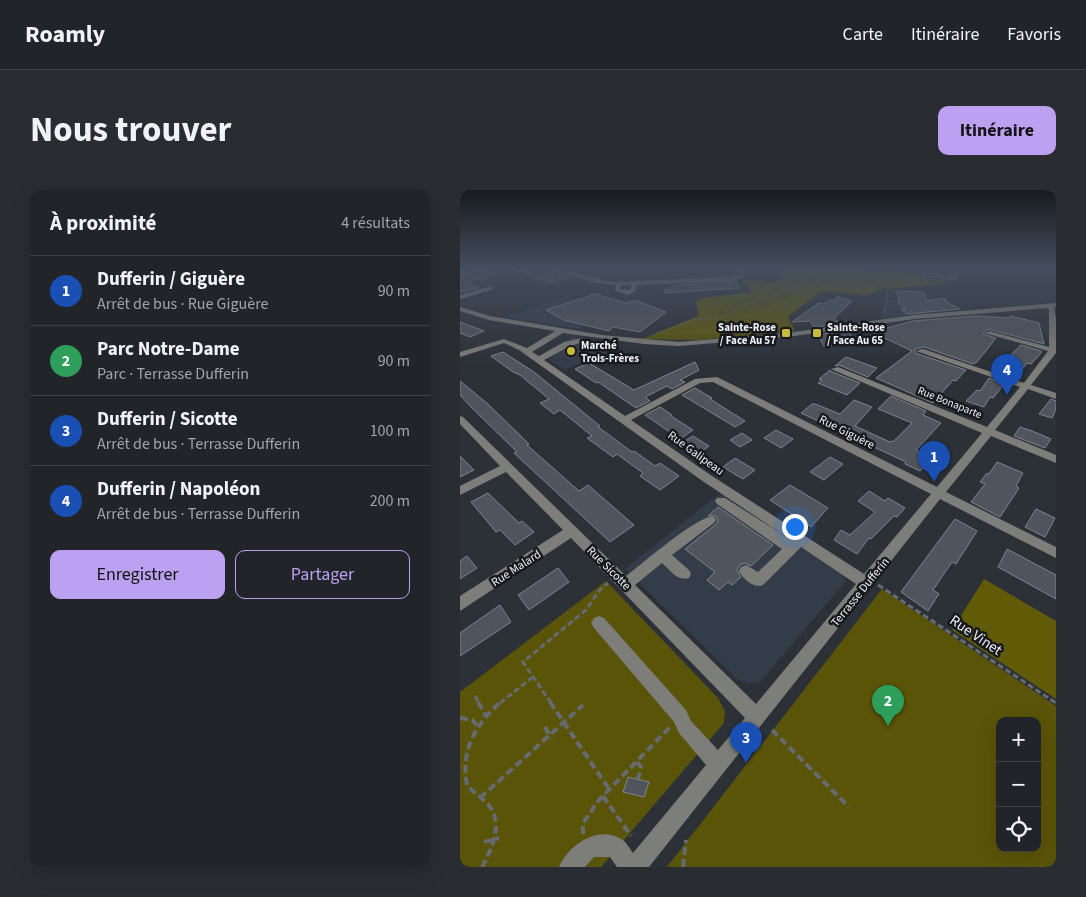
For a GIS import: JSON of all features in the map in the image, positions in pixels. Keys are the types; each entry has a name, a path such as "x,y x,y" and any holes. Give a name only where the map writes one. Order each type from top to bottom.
{"street":[{"path":"460,309 489,318 616,339 658,343 713,342 797,334 924,316 1054,310 1054,351 989,333"},
{"path":"534,355 562,330"},
{"path":"534,355 572,332"},
{"path":"534,355 580,340 587,334"},
{"path":"580,340 610,344 616,339"},
{"path":"460,355 501,341 511,342"},
{"path":"460,360 511,342"},
{"name":"Rue Galipeau","path":"511,342 534,355 708,479 770,518 796,544 874,585"},
{"path":"920,350 1056,396"},
{"name":"Terrasse Dufferin","path":"635,867 757,717 874,585 939,493 1054,351"},
{"name":"Rue Bonaparte","path":"835,369 1056,459"},
{"name":"Rue Giguère","path":"626,419 701,380 714,379 1056,553"},
{"name":"Rue Sicotte","path":"460,419 757,717"},
{"path":"460,491 507,466"},
{"path":"721,501 758,530 796,544 758,580 746,571"},
{"path":"758,530 770,518"},
{"path":"625,585 710,520"},
{"name":"Rue Malard","path":"460,604 572,531"},
{"path":"662,556 684,574"},
{"path":"599,623 680,716 685,727 719,764"},
{"path":"570,867 590,847 606,845 617,848 630,867"}],"path":[{"path":"651,336 690,321 724,316 757,301"},
{"path":"884,316 888,301"},
{"path":"608,583 598,592 587,610 523,662 609,789"},
{"name":"Rue Vinet","path":"874,585 1056,703"},
{"path":"482,867 494,839 496,827 494,814 490,806 468,786 463,773 466,749 477,725 533,677"},
{"path":"475,696 486,716"},
{"path":"480,798 582,705"},
{"path":"460,718 472,720 477,725"},
{"path":"583,823 609,789 671,726"},
{"path":"545,727 550,736"},
{"path":"772,730 849,807"},
{"path":"637,762 641,767 638,780"},
{"path":"603,796 630,836"},
{"path":"484,842 499,838"},
{"path":"683,867 686,840"}],"shaded area":[{"path":"554,301 579,301 605,311 581,329 506,317"},
{"path":"696,301 809,301 788,316 795,331 700,340 642,339 699,316"},
{"path":"696,301 741,301 727,303 719,310 718,320 731,319 736,314 747,312 757,313 773,303 781,301 809,301 788,316 788,325 772,331 742,334 652,335 699,316"},
{"path":"886,301 913,302 926,313 883,318 881,317"},
{"path":"572,337 617,343 598,359 594,358 564,370 547,358 546,354"},
{"path":"720,493 840,573 846,581 760,682 749,684 736,678 625,569"},
{"path":"984,579 1056,621 1056,699 952,630"},
{"path":"606,581 718,698 725,711 724,723 601,867 460,867 460,692"},
{"path":"882,589 1056,706 1056,867 667,867"}],"building":[{"path":"575,301 617,301 625,303 637,301 666,312 640,332 613,327 609,331 564,320 546,310"},
{"path":"828,301 852,301 834,318 840,324 814,327 810,321 792,322 819,303 824,304"},
{"path":"899,301 945,301 960,309 907,314 901,309 906,309"},
{"path":"976,316 1009,318 1011,316 1039,323 1044,344 988,329 983,334 996,338 977,362 973,364 924,347 915,349 915,353 966,370 956,381 953,380 933,403 876,378 912,351 872,332 913,321"},
{"path":"460,322 484,331 470,337 460,333"},
{"path":"847,330 859,344 824,346 818,335"},
{"path":"1021,345 1041,351 1041,353 1031,364 1027,363 1017,376 1010,374 1009,376 994,371"},
{"path":"503,352 534,372 600,426 598,427 632,452 634,451 655,466 660,463 679,476 660,490 640,476 643,473 617,454 613,457 587,438 592,436 560,410 554,414 540,403 549,399 520,375 491,356"},
{"path":"846,357 877,368 868,377 839,365 835,366"},
{"path":"695,362 699,370 680,380 685,382 672,389 667,386 645,397 650,401 636,408 575,369 589,363 634,390"},
{"path":"830,370 860,383 847,395 818,383 822,380 819,379"},
{"path":"989,378 1004,384 993,398 990,397 984,407 966,401 977,390 980,391"},
{"path":"460,381 488,404 529,444 527,445 579,491 588,485 634,525 610,542 514,453 517,452 470,406 460,395"},
{"path":"695,388 745,421 735,427 682,395"},
{"path":"891,396 926,411 923,415 941,423 916,450 931,458 920,471 905,464 906,462 801,413 812,404 815,404 840,414 854,400 872,407 855,426 890,442 894,441 912,423 878,409"},
{"path":"1051,399 1056,401 1056,409 1052,418 1039,414"},
{"path":"660,407 693,430 680,439 645,415"},
{"path":"1020,427 1051,439 1045,448 1014,436"},
{"path":"776,430 793,439 781,448 764,438"},
{"path":"742,433 752,440 740,447 730,440"},
{"path":"693,436 709,446 699,453 683,442"},
{"path":"460,456 474,470 460,477"},
{"path":"830,457 843,464 824,480 810,472"},
{"path":"735,458 755,470 743,479 723,467"},
{"path":"997,462 1023,473 1016,486 1019,488 1000,517 971,502 985,484 980,482 987,473 989,474"},
{"path":"790,485 828,508 811,527 770,500"},
{"path":"869,491 885,501 888,498 905,508 871,539 869,538 857,554 834,540 841,530 850,535 875,512 858,501"},
{"path":"488,493 519,523 522,521 534,532 515,545 500,530 496,532 471,502"},
{"path":"718,507 773,545 751,566 745,563 740,565 737,570 741,577 732,585 728,582 719,590 707,580 715,572 685,549 716,524 718,521 716,516 708,516"},
{"path":"1036,509 1055,518 1045,537 1025,527"},
{"path":"955,519 977,531 956,564 952,562 933,590 939,594 928,611 901,592"},
{"path":"1007,549 1056,575 1056,599 998,567"},
{"path":"467,556 477,568 460,579 460,561"},
{"path":"558,568 569,582 529,610 518,595"},
{"path":"500,605 511,622 460,656 460,633"},
{"path":"628,777 649,782 644,797 623,792"}],"place":[{"name":"Sainte-Rose / Face Au 57","path":"786,333"},
{"name":"Sainte-Rose / Face Au 65","path":"817,333"},
{"name":"Marché Trois-Frères","path":"571,351"},
{"name":"Dufferin / Napoléon","path":"1007,395"},
{"name":"Dufferin / Giguère","path":"934,482"},
{"name":"Parc Notre-Dame","path":"888,726"},
{"name":"Dufferin / Sicotte","path":"746,763"}]}
